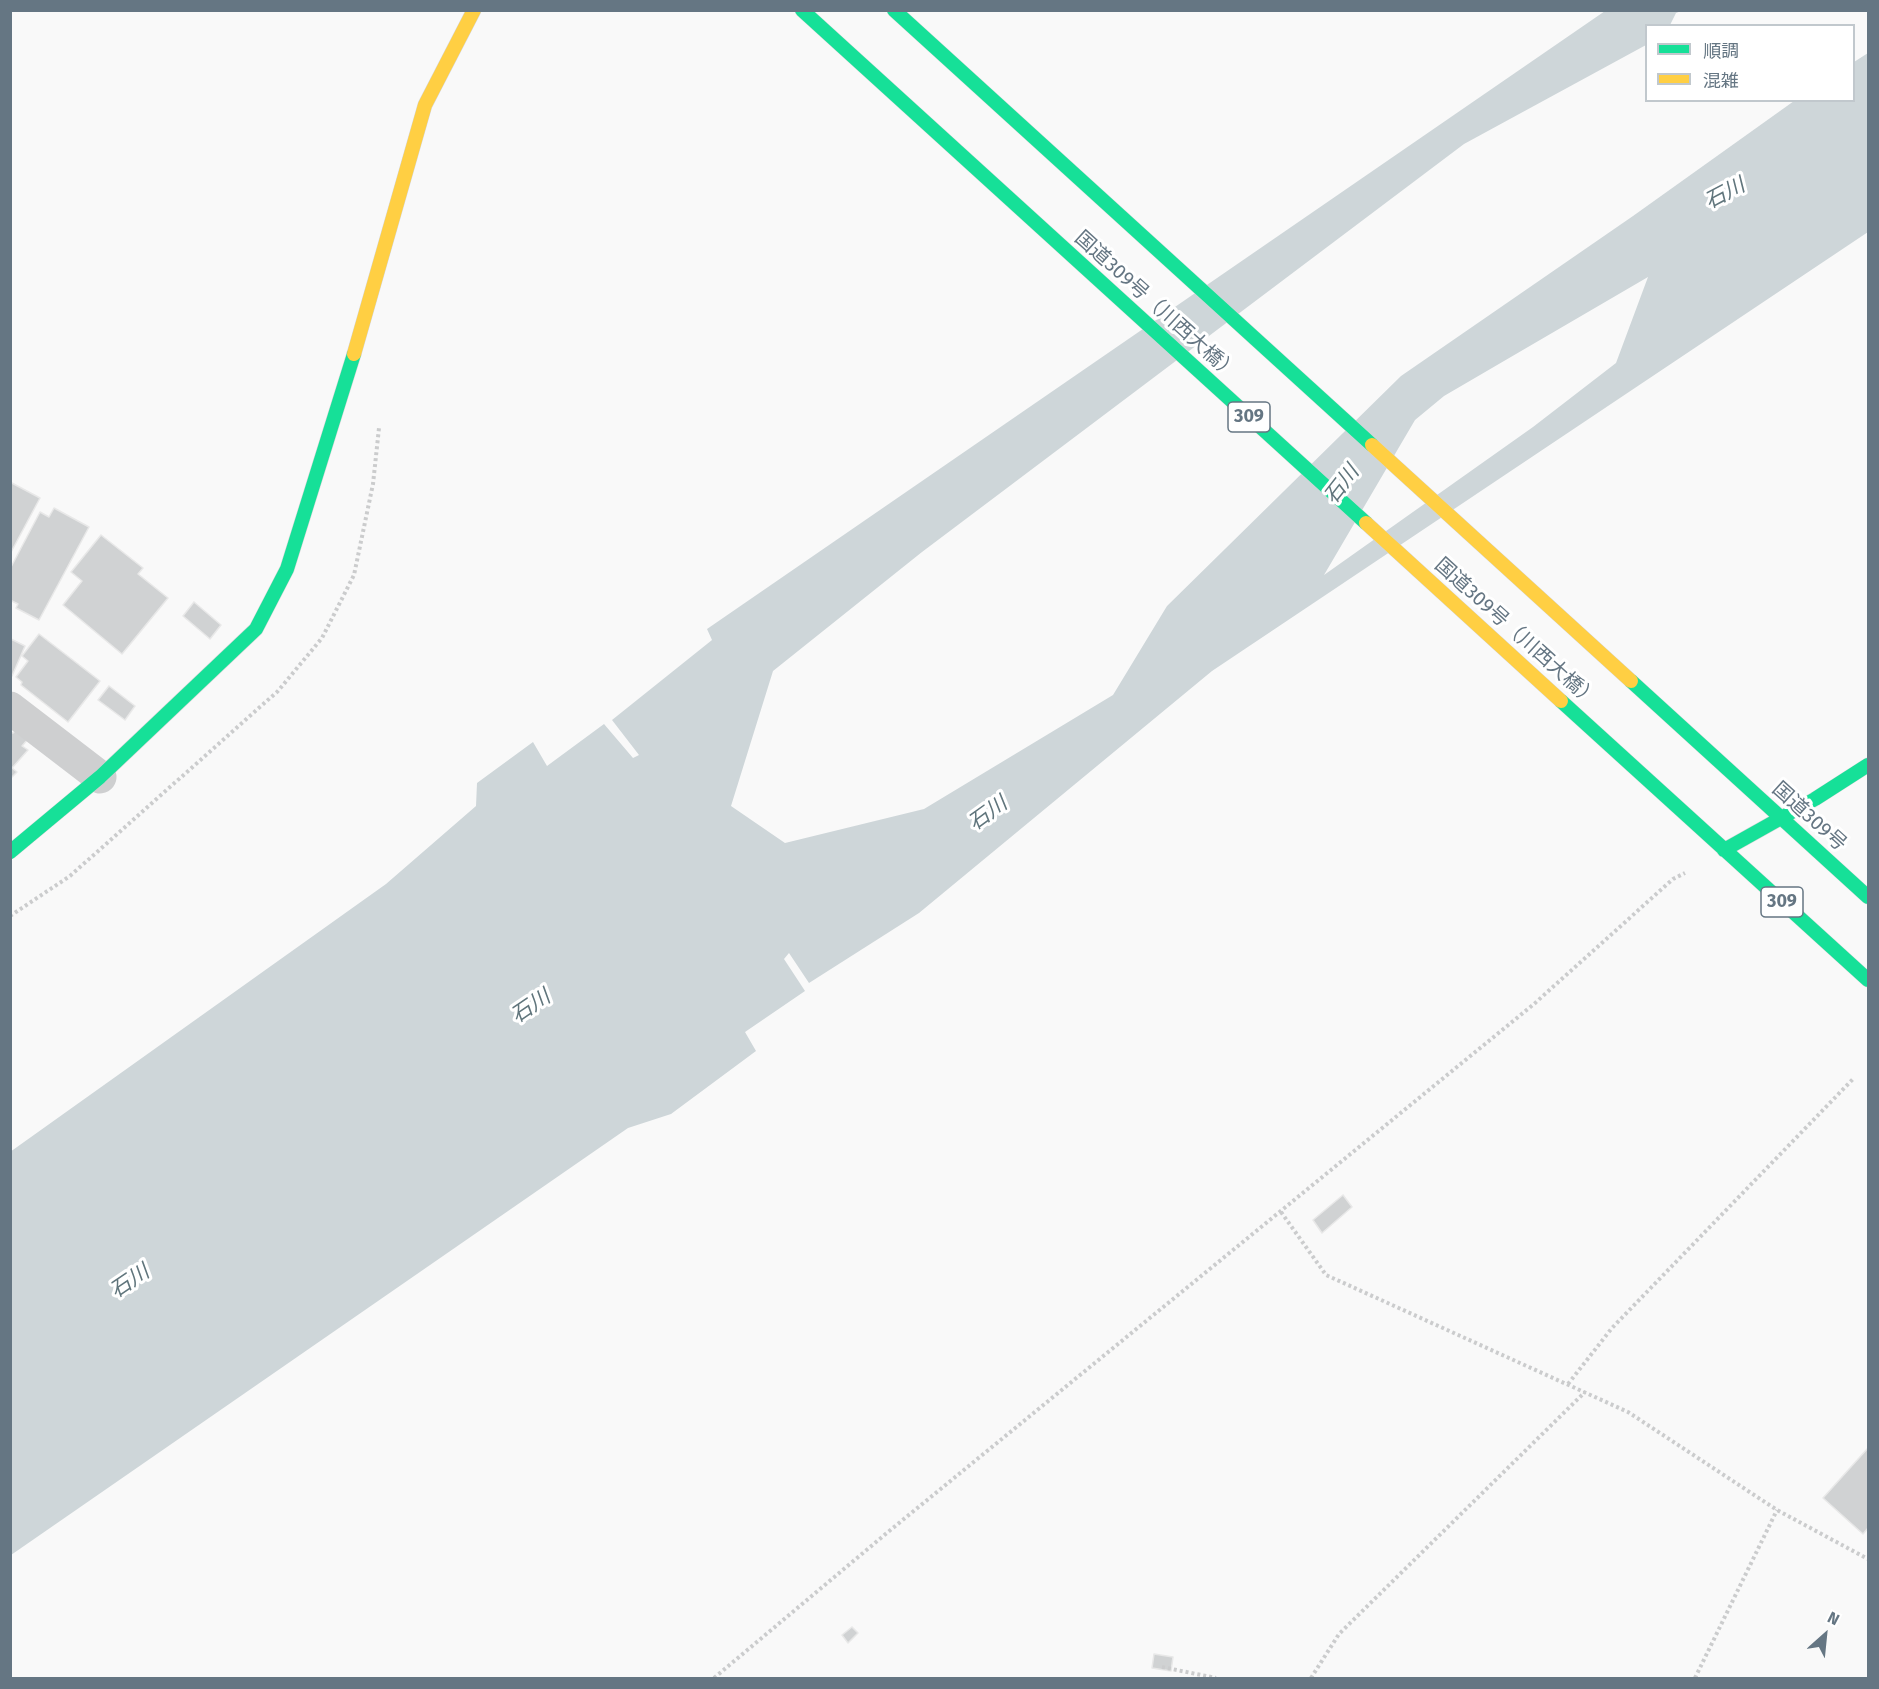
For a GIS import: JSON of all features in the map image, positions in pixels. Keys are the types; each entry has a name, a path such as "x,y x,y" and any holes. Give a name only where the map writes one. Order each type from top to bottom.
{"main road":[{"path":"10,852 100,777 256,629 287,569 374,294 425,105 474,10"},
{"name":"国道309号（川西大橋）","path":"802,10 1724,850"},
{"name":"国道309号（川西大橋）","path":"894,10 1750,789"},
{"path":"1724,850 1815,799 1869,765"},
{"name":"国道309号","path":"1750,789 1869,897"},
{"name":"309","path":"1724,850 1869,980"}],"street":[{"path":"10,708 100,777"}],"path":[{"path":"714,1678 888,1532 1534,1004 1673,879 1724,850"},
{"path":"10,916 70,876"},
{"path":"1568,1384 1612,1328 1853,1079"},
{"path":"1281,1212 1326,1275 1628,1412 1777,1510 1869,1559"},
{"path":"1311,1678 1339,1634 1585,1392"},
{"path":"1695,1678 1777,1510"},
{"path":"1162,1667 1216,1678"}],"water":[{"name":"石川","path":"1605,11 1681,11 1676,13 1670,24 1645,24 1645,46 1464,144 922,552 773,671 731,806 785,843 924,809 1113,695 1167,606 1401,376 1633,216 1793,102 1855,102 1855,61 1868,53 1868,232 1212,671 919,913 809,983 789,953 784,959 805,991 745,1032 756,1051 671,1114 628,1128 11,1555 10,1152 386,884 476,806 477,783 533,742 547,766 604,724 633,758 639,755 612,720 712,640 707,629","holes":["1648,277 1616,363 1533,427 1324,575 1415,420 1444,396"]}],"building":[{"path":"10,482 40,498 10,554"},
{"path":"54,508 89,527 39,620 16,608 18,604 10,600 10,569 40,512 49,517"},
{"path":"101,535 143,568 138,574 168,598 122,654 63,605 82,581 71,572"},
{"path":"194,602 221,625 210,639 183,616"},
{"path":"39,634 100,681 68,722 21,685 22,682 16,677 28,661 22,656"},
{"path":"11,639 25,646 12,676 10,675"},
{"path":"109,686 135,706 125,720 98,700"},
{"path":"17,729 28,739 22,746 28,750 12,768 17,772 10,779 10,732 13,733"},
{"path":"1343,1195 1352,1207 1322,1233 1313,1220"},
{"path":"1868,1448 1868,1528 1863,1534 1823,1498"},
{"path":"852,1627 858,1633 848,1643 842,1635"},
{"path":"1154,1654 1173,1657 1171,1671 1152,1668"}],"traffic: fast":[{"path":"802,10 1366,523"},
{"path":"894,10 1372,445"},
{"path":"10,852 100,777 256,629 287,569 354,354"},
{"path":"1631,681 1868,897"},
{"path":"1561,701 1868,980"},
{"path":"1724,850 1815,799 1868,765"}],"traffic: slow":[{"path":"354,354 425,105 474,10"},
{"path":"1372,445 1631,681"},
{"path":"1366,523 1561,701"}]}
